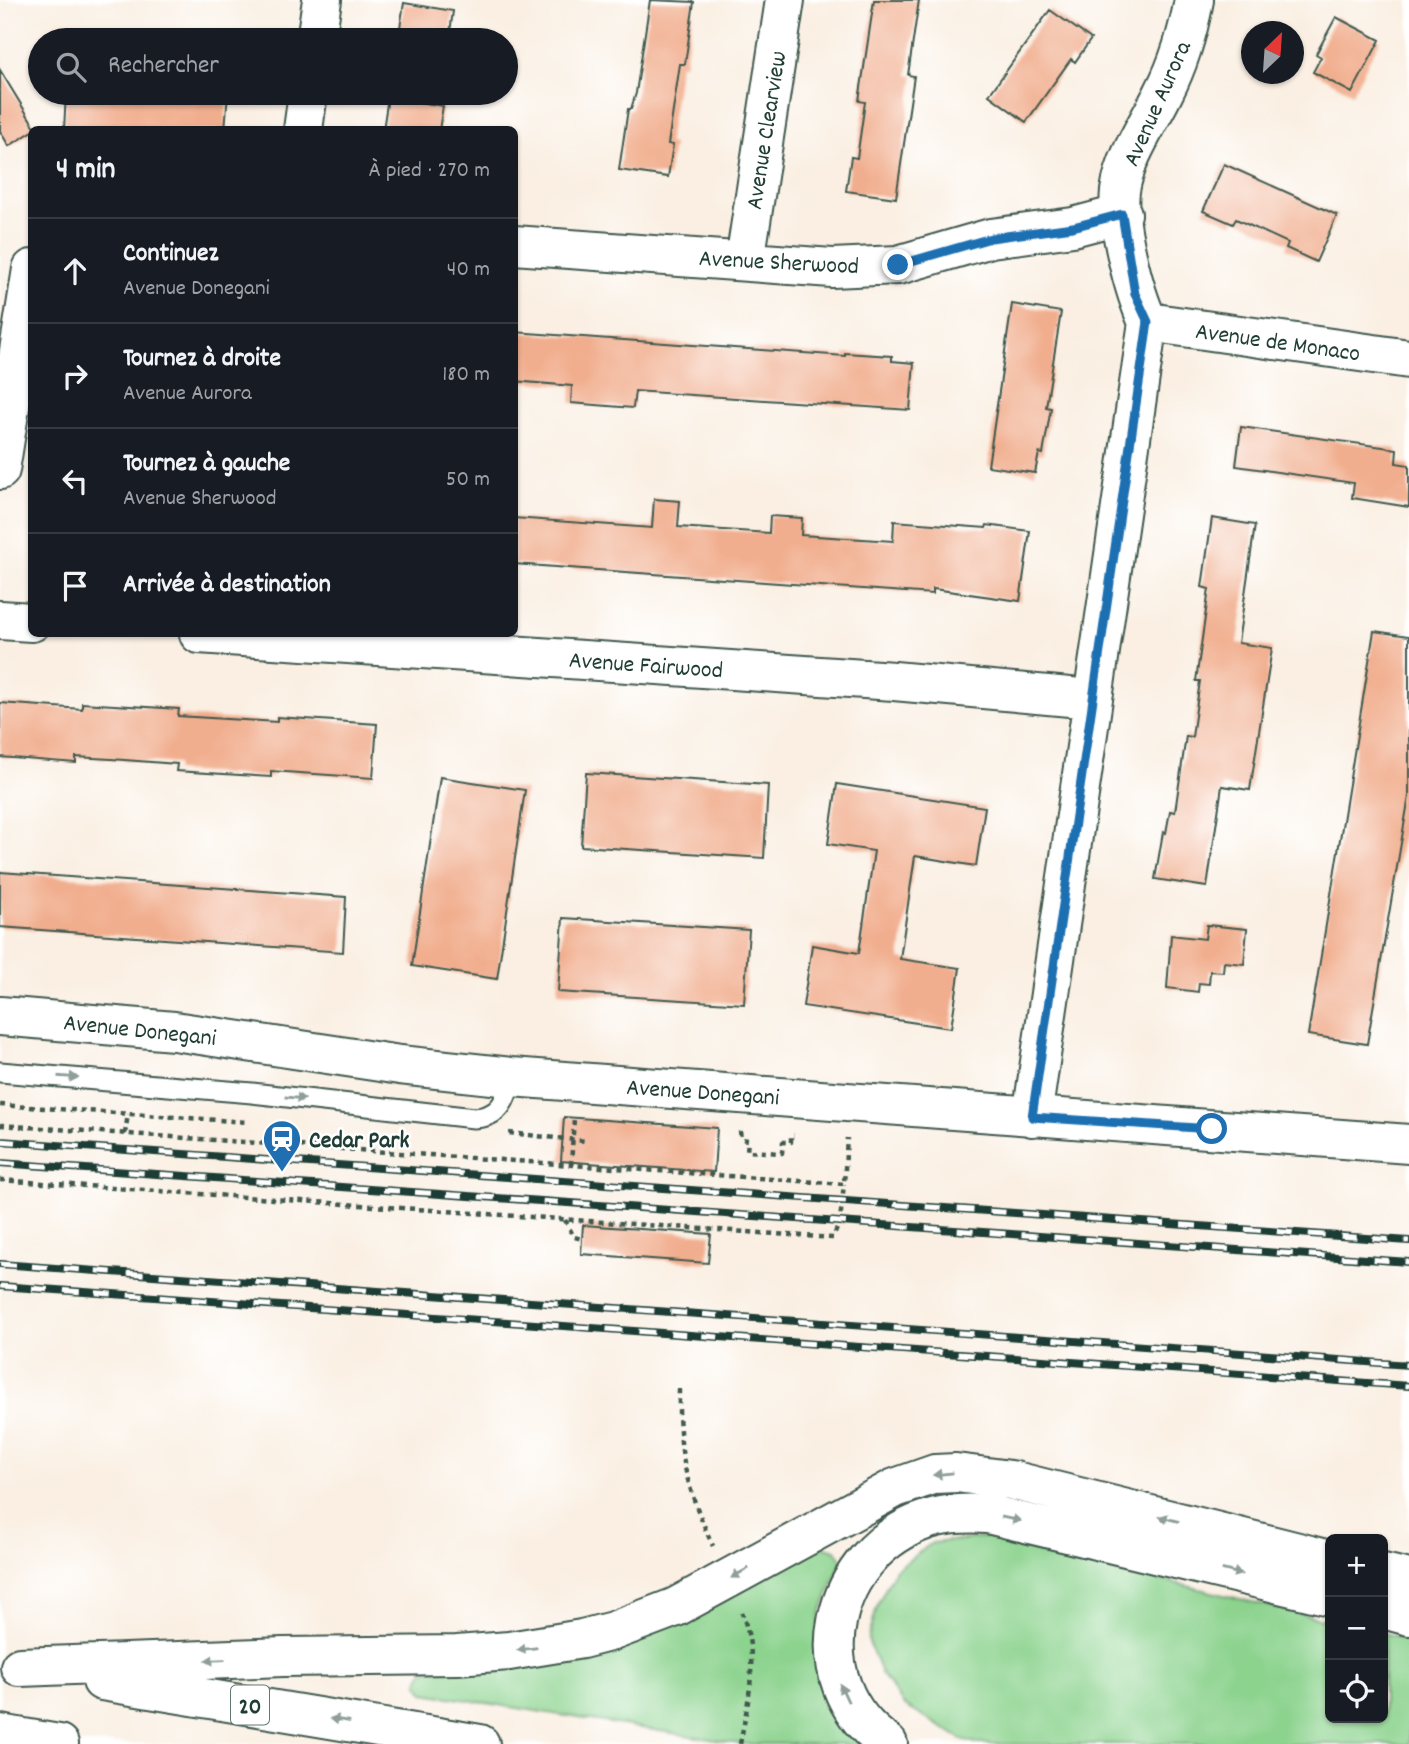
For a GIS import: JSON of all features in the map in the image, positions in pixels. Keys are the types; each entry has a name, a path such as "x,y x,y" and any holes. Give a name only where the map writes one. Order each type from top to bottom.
{"main road":[{"path":"318,28 322,0"},
{"name":"Avenue Clearview","path":"746,261 785,0"},
{"name":"Avenue Aurora","path":"1148,322 1135,294 1120,191 1127,165 1166,90 1187,36 1195,0"},
{"path":"304,126 306,105"},
{"name":"Avenue Sherwood","path":"518,245 832,268 898,265 991,238 1073,227 1122,214"},
{"path":"0,470 28,294"},
{"path":"1032,1117 1148,322"},
{"name":"Avenue de Monaco","path":"1148,322 1409,359"},
{"path":"0,620 28,622"},
{"name":"Avenue Fairwood","path":"243,637 894,681 1092,699"},
{"name":"Avenue Donegani","path":"0,1016 155,1028 400,1065 511,1077 1409,1144"},
{"path":"10,1666 283,1657 457,1655 509,1651 582,1639 613,1632 676,1607 895,1488 946,1474 1011,1480 1325,1559"},
{"path":"888,1744 869,1729 843,1693 836,1673 835,1626 850,1586 876,1551 891,1538 929,1519 950,1514 988,1514 1325,1596"},
{"path":"1388,1574 1409,1579"},
{"path":"1388,1610 1409,1616"},
{"name":"20","path":"10,1666 480,1744"},
{"path":"0,1734 59,1744"}],"lane":[{"path":"0,1072 252,1093 474,1118 490,1116 502,1106 511,1077"}],"path":[{"path":"571,1165 574,1111"},
{"path":"125,1134 128,1114"},
{"path":"0,1125 844,1184"},
{"path":"729,1130 742,1131 741,1139 748,1140 747,1151 782,1153 783,1142 791,1142 791,1135 799,1136 800,1130"},
{"path":"497,1132 585,1141"},
{"path":"0,1180 833,1238 840,1222 847,1136"},
{"path":"564,1220 574,1237 582,1238"},
{"path":"679,1389 678,1437 681,1461 689,1489 716,1553"},
{"path":"740,1606 753,1657 750,1696 740,1744"}],"green space":[{"path":"988,1537 1325,1620 1325,1723 1388,1723 1388,1634 1409,1640 1409,1744 979,1744 962,1739 905,1706 881,1673 868,1640 878,1603 895,1570 932,1543"},
{"path":"819,1545 836,1550 842,1560 820,1615 815,1652 821,1689 836,1722 864,1744 740,1744 424,1693 418,1683 423,1671 546,1656"}],"building":[{"path":"650,0 694,2 685,64 680,64 668,144 673,145 668,177 619,170 628,109 631,109 636,93"},
{"path":"874,0 919,0 908,75 914,76 896,198 846,191 851,157 857,158 865,102 859,101"},
{"path":"404,3 453,11 451,28 400,28"},
{"path":"1050,10 1091,39 1075,62 1071,59 1026,122 989,95"},
{"path":"1336,17 1380,40 1352,93 1313,72 1321,57 1316,54"},
{"path":"0,70 34,126 28,126 28,134 9,146 0,131"},
{"path":"65,105 227,105 225,126 64,126"},
{"path":"387,105 443,106 440,126 384,126"},
{"path":"1224,164 1337,215 1316,262 1286,248 1288,243 1236,219 1233,224 1203,211"},
{"path":"1012,304 1061,312 1046,407 1051,408 1043,454 1039,453 1035,473 988,466"},
{"path":"518,332 845,356 845,353 892,356 892,361 914,363 910,410 635,391 633,408 571,403 572,386 518,381"},
{"path":"1241,427 1397,449 1396,463 1409,465 1409,507 1352,498 1354,483 1236,466"},
{"path":"654,499 680,501 678,527 769,533 770,516 802,518 801,535 893,541 894,521 986,528 987,525 1030,531 1020,601 933,589 933,594 518,564 518,518 652,528"},
{"path":"1212,518 1255,525 1238,643 1272,648 1250,790 1222,786 1207,887 1155,879 1163,832 1166,833 1170,811 1175,812 1186,736 1192,737 1200,681 1196,681 1209,589 1202,587"},
{"path":"1374,631 1409,636 1409,796 1367,1044 1308,1035"},
{"path":"0,703 82,709 82,703 179,709 178,716 277,722 277,717 377,724 373,778 271,771 271,777 176,771 177,764 111,759 76,757 76,763 0,757"},
{"path":"586,773 768,785 764,858 581,846"},
{"path":"440,777 525,790 497,979 412,966"},
{"path":"837,784 985,807 976,866 915,856 900,959 960,968 951,1028 803,1006 812,945 859,953 874,851 828,844"},
{"path":"0,872 346,897 343,952 0,927"},
{"path":"563,918 749,930 744,1004 558,992"},
{"path":"1207,925 1247,929 1244,964 1224,962 1223,972 1210,971 1209,984 1199,983 1198,992 1167,988 1171,935 1205,939"},
{"path":"564,1117 717,1128 714,1172 561,1161"},
{"path":"583,1225 711,1234 708,1263 581,1254"}],"railway":[{"path":"0,1141 1409,1241"},
{"path":"0,1163 1409,1262"},
{"path":"0,1264 1409,1365"},
{"path":"0,1286 1409,1386"}],"place":[{"name":"Cedar Park","path":"282,1173"}],"route":[{"path":"898,265 991,238 1073,227 1122,214 1135,294 1148,322 1037,1064 1032,1117 1212,1129"}]}
